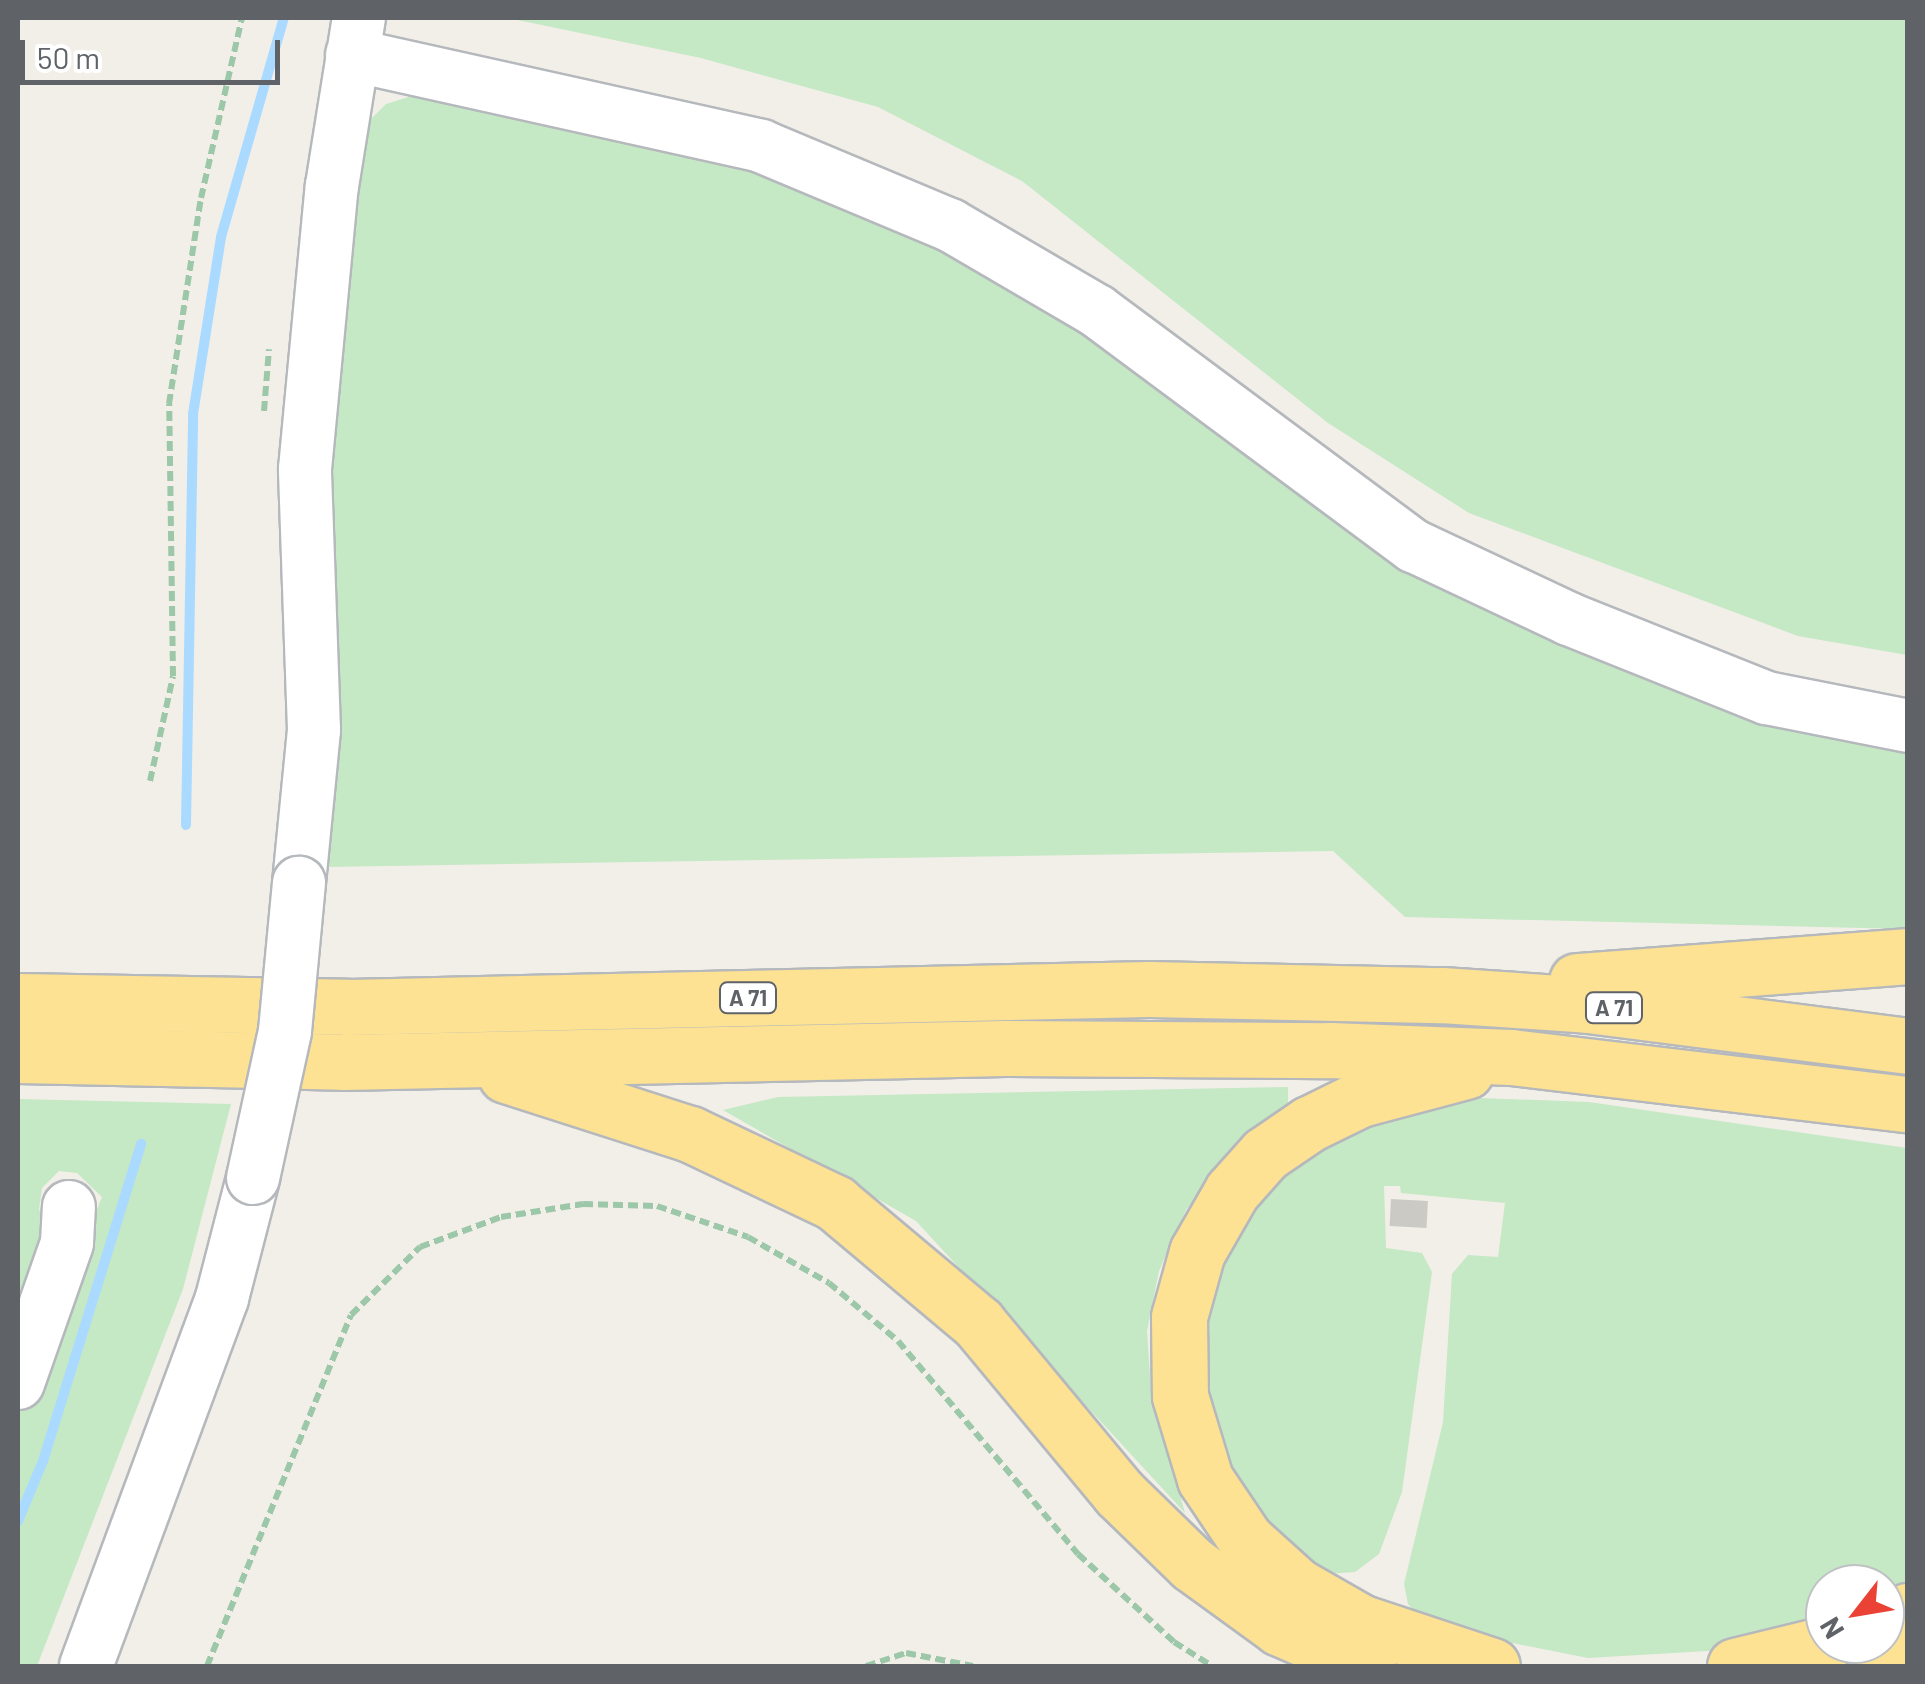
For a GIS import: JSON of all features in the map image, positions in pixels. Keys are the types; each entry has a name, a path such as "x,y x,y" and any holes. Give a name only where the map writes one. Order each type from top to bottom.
{"highway":[{"path":"1442,995 1738,964 1908,956"},
{"name":"A 71","path":"18,1001 329,1007 1149,989 1442,995 1588,1004 1908,1046"},
{"path":"18,1055 460,1060 1006,1048 1512,1058 1908,1104"},
{"path":"1492,1666 1360,1622 1297,1586 1246,1540 1205,1479 1180,1396 1179,1317 1197,1252 1232,1191 1266,1154 1360,1099 1512,1058"},
{"path":"460,1060 690,1134 835,1203 978,1322 1119,1493 1192,1564 1280,1628 1368,1666"},
{"path":"1734,1666 1805,1649"},
{"path":"1879,1666 1908,1653"}],"street":[{"path":"86,1666 222,1298 284,1032 314,730 305,469 332,186 356,36 761,146 950,225 1097,311 1414,546 1569,619 1767,698 1908,726"},
{"path":"18,1382 66,1243 70,1207"}],"path":[{"path":"150,781 173,676 169,404 201,198 242,18"},
{"path":"207,1666 351,1315 420,1247 501,1217 583,1204 656,1206 748,1237 829,1284 898,1341 1078,1554 1174,1642 1212,1666"},
{"path":"866,1666 906,1652 973,1666"}],"green space":[{"path":"508,18 1907,18 1907,655 1798,636 1469,513 1328,423 1022,181 878,107 701,58"},
{"path":"425,92 505,105 822,188 959,251 1101,336 1234,437 1907,746 1907,929 1405,917 1333,851 324,867 319,545 362,128 386,104"},
{"path":"1288,1087 1288,1109 1237,1147 1186,1210 1159,1271 1147,1331 1151,1391 1185,1513 916,1221 723,1110 778,1097"},
{"path":"1453,1097 1589,1102 1907,1148 1908,1587 1905,1588 1905,1564 1805,1564 1805,1628 1724,1650 1588,1658 1427,1626 1408,1604 1404,1584 1443,1422 1452,1274 1468,1255 1498,1257 1505,1203 1401,1193 1400,1186 1384,1186 1386,1248 1422,1253 1432,1272 1402,1492 1379,1554 1355,1572 1310,1575 1218,1476 1195,1377 1208,1267 1281,1168 1356,1116"},
{"path":"18,1099 231,1104 183,1289 37,1666 18,1666 18,1406 102,1197 77,1173 59,1171 42,1188 39,1209 48,1240 18,1353"}],"building":[{"path":"1391,1199 1428,1201 1427,1228 1390,1226"}],"waterway":[{"path":"186,825 193,414 221,237 284,18"},
{"path":"18,1521 43,1461 141,1144"}]}
